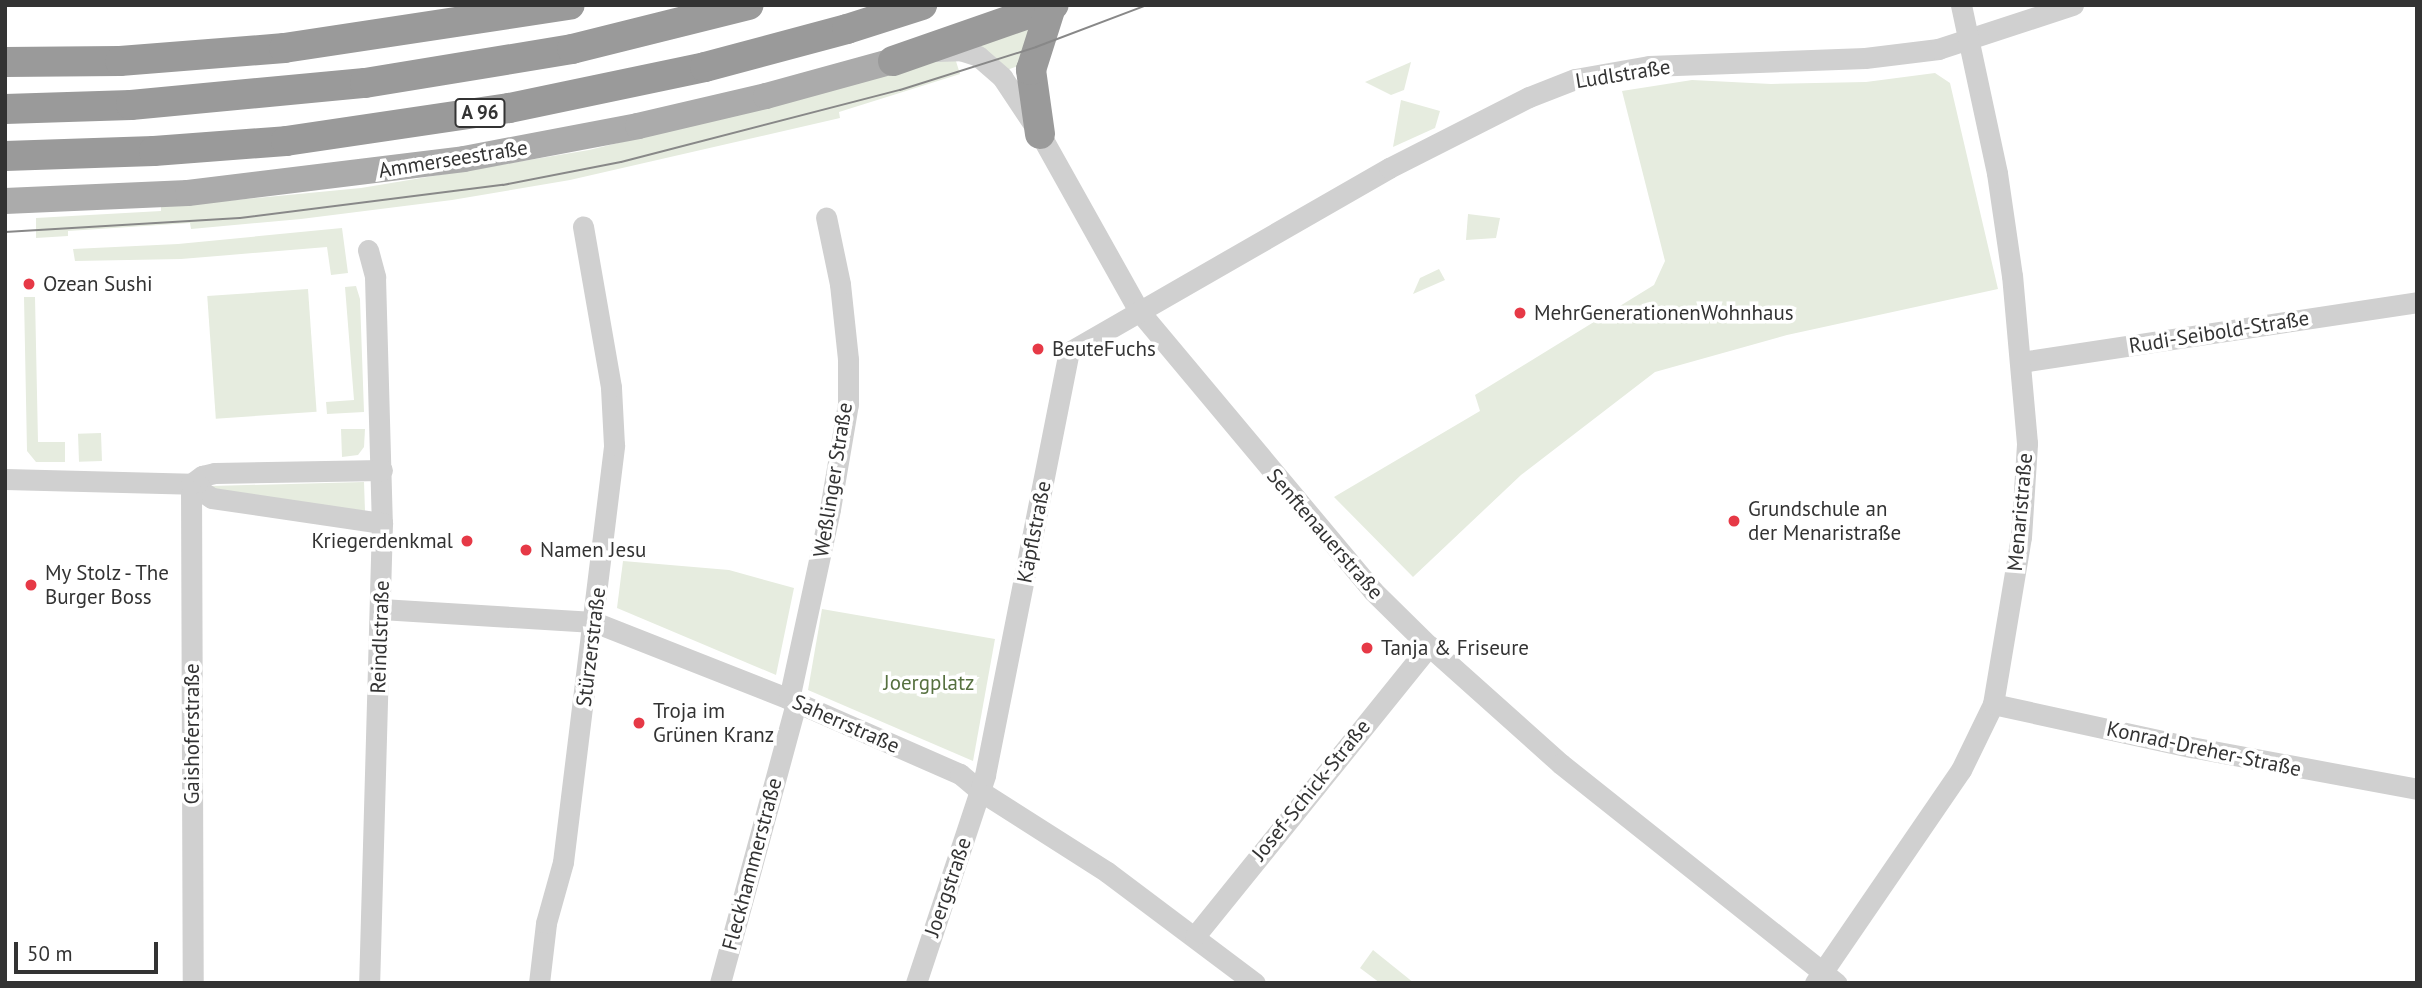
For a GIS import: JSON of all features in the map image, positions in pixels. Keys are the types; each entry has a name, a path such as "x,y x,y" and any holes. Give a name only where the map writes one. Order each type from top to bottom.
{"highway":[{"path":"5,62 120,61 284,48 570,5"},
{"name":"A 96","path":"5,109 131,105 365,83 572,49 749,5"},
{"name":"A 96","path":"5,156 154,151 286,141 509,108 705,67 847,29 922,5"},
{"path":"892,61 1052,6"},
{"path":"1040,134 1031,70 1052,6"}],"main road":[{"name":"Ammerseestraße","path":"5,201 188,193 464,159 638,126 892,61"}],"street":[{"name":"Menaristraße","path":"1825,979 1961,770 1993,704 2021,537 2027,443 2012,276 1997,173 1961,5"},
{"name":"Ludlstraße","path":"1139,311 1389,168 1530,97 1575,79 1649,66 1866,58 1938,49 2073,5"},
{"name":"Senftenauerstraße","path":"892,61 940,50 960,50 978,56 1002,77 1040,134 1139,311 1289,494 1373,591 1429,646 1570,772 1825,979"},
{"name":"Weßlinger Straße","path":"792,701 848,404 848,359 840,284 826,217"},
{"name":"Stürzerstraße","path":"539,983 546,923 563,862 614,445 611,387 583,226"},
{"name":"Reindlstraße","path":"368,250 374,277 382,470 381,609 369,983"},
{"name":"Rudi-Seibold-Straße","path":"2021,362 2417,302"},
{"name":"Käpflstraße","path":"980,791 1069,352 1139,311"},
{"path":"191,484 202,476 215,473 382,470"},
{"path":"5,479 191,484 212,498 382,523"},
{"name":"Gaishoferstraße","path":"191,484 193,983"},
{"name":"Saherrstraße","path":"381,609 594,622 792,701 960,774 980,791 1067,844 1195,936 1255,983"},
{"name":"Josef-Schick-Straße","path":"1195,936 1429,646"},
{"name":"Fleckhammerstraße","path":"720,983 792,701"},
{"name":"Konrad-Dreher-Straße","path":"1993,704 2191,747 2417,789"},
{"name":"Joergstraße","path":"916,983 980,791"}],"green space":[{"path":"1033,24 1026,63 1004,71 978,43"},
{"path":"938,58 955,58 960,74 839,112 840,118 570,180 452,200 301,219 191,229 190,223 68,231 68,236 36,238 36,218 161,211 161,207 361,188 589,150 803,98"},
{"path":"1411,62 1404,90 1391,95 1365,82"},
{"path":"1935,73 1950,83 1998,289 1787,335 1655,372 1521,475 1413,577 1334,497 1480,411 1475,395 1654,285 1665,261 1622,91 1692,80 1771,84 1866,82"},
{"path":"1401,100 1440,111 1435,128 1393,147"},
{"path":"1468,214 1500,218 1496,238 1466,240"},
{"path":"342,228 348,273 331,275 327,247 181,259 75,261 73,249 178,244"},
{"path":"1439,269 1445,280 1413,294 1420,278"},
{"path":"356,286 360,299 364,412 327,414 326,402 354,400 345,287"},
{"path":"308,289 317,412 216,419 207,296"},
{"path":"24,297 35,297 38,442 65,442 65,462 36,462 27,451"},
{"path":"341,429 365,429 364,447 358,455 342,457"},
{"path":"101,433 102,461 79,462 78,434"},
{"path":"364,482 365,511 212,491 211,486"},
{"path":"623,561 729,570 794,588 776,675 617,608"},
{"name":"Joergplatz","path":"822,609 995,639 973,761 808,690"},
{"path":"1373,950 1414,983 1380,983 1360,968"}],"tram line":[{"path":"5,232 240,218 503,185 621,162 900,90 1036,47 1147,5"}],"place":[{"name":"Ozean Sushi","path":"29,284"},
{"name":"MehrGenerationenWohnhaus","path":"1520,313"},
{"name":"BeuteFuchs","path":"1038,349"},
{"name":"Grundschule an der Menaristraße","path":"1734,521"},
{"name":"Kriegerdenkmal","path":"467,541"},
{"name":"Namen Jesu","path":"526,550"},
{"name":"My Stolz - The Burger Boss","path":"31,585"},
{"name":"Tanja & Friseure","path":"1367,648"},
{"name":"Troja im Grünen Kranz","path":"639,723"}]}
